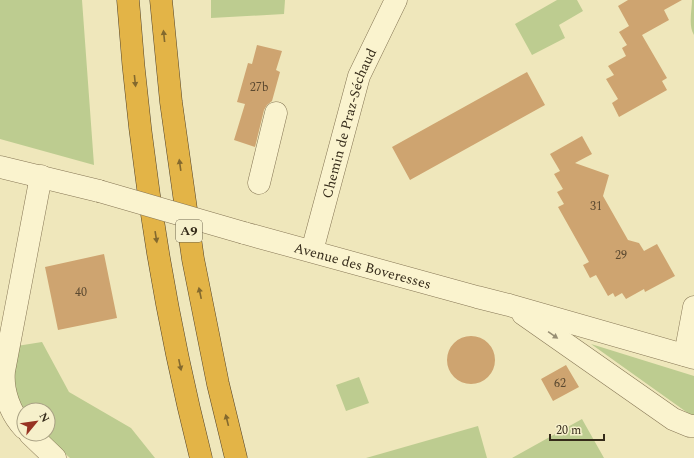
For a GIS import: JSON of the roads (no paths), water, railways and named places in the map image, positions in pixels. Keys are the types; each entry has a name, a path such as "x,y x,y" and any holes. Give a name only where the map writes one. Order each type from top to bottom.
{"highway":[{"name":"A9","path":"128,0 137,104 156,240 187,400 201,458"},
{"name":"A9","path":"161,0 171,102 193,259 218,384 236,458"}],"street":[{"name":"Chemin de Praz-Séchaud","path":"312,251 360,76 396,0"},
{"path":"259,183 276,113"},
{"name":"Avenue des Boveresses","path":"0,167 99,191 244,233 690,356 694,307"},
{"path":"16,418 7,400 3,383 4,371 41,176"},
{"path":"509,305 672,419 690,426 694,426"},
{"path":"38,442 55,458"}]}
